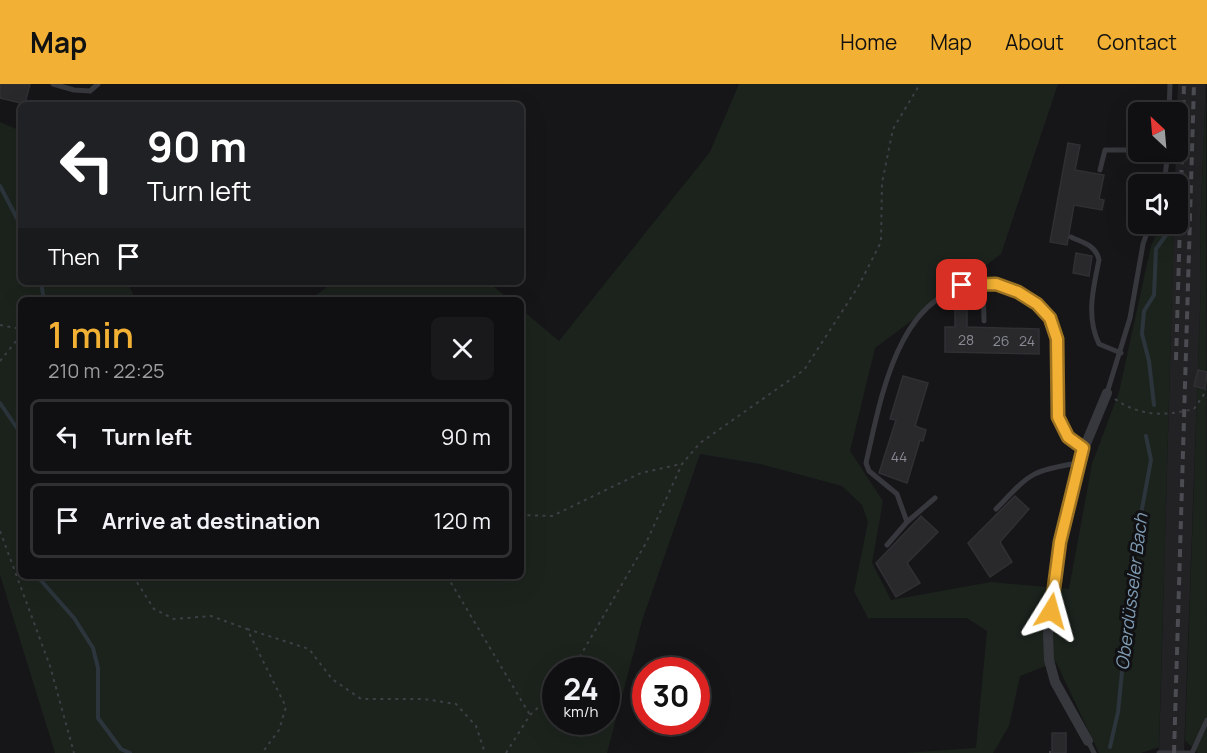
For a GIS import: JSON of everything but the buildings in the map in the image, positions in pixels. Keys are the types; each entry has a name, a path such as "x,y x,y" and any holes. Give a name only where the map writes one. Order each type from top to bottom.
{"street":[{"path":"1088,741 1055,682 1049,660 1048,634 1060,542 1078,463 1107,393"}],"lane":[{"path":"53,84 74,90 90,91 98,84"},
{"path":"1169,102 1170,84"},
{"path":"1100,170 1105,150 1128,150"},
{"path":"1107,393 1120,353 1146,234"},
{"path":"1071,237 1092,246 1097,252 1099,260 1091,304 1094,333 1099,344 1120,353"},
{"path":"983,284 984,321"},
{"path":"907,522 897,494 869,471 866,463 889,371 906,335 935,301 962,285 996,284 1018,292 1037,304 1050,318 1057,339 1058,417 1068,437 1083,448"},
{"path":"996,509 1030,474 1040,469 1078,463"},
{"path":"886,545 907,522 935,498"},
{"path":"1159,753 1191,753 1207,720"},
{"path":"1088,741 1094,753"}],"path":[{"path":"580,657 646,543 682,464 699,443 804,370 858,287 881,242 882,183 893,129 920,84"},
{"path":"0,326 18,328"},
{"path":"0,362 18,339"},
{"path":"1107,393 1147,415 1165,415 1194,409 1207,390"},
{"path":"524,515 552,516 641,473 682,464"},
{"path":"0,531 50,666 74,753"},
{"path":"135,579 154,609 174,619 211,616 309,649 332,679 361,699 424,699 456,704 476,726 485,753"},
{"path":"449,579 530,715"},
{"path":"247,629 286,706 279,730 262,753"},
{"path":"506,753 530,715 542,704"}],"shaded area":[{"path":"739,84 1058,84 1001,254 875,348 850,451 883,501 872,563 891,600 991,582 1069,589 1092,464 1119,392 1151,246 1156,234 1174,234 1159,747 1141,753 1099,753 1056,662 1020,676 1009,726 993,753 904,753 976,748 987,631 967,618 868,618 854,591 868,522 862,505 842,486 760,464 700,454 642,621 620,704 620,657 542,657 542,735 612,735 607,753 55,753 0,575 0,122 18,130 18,285 128,285 134,297 18,297 18,579 524,579 524,312 559,341 710,152"},
{"path":"1178,84 1206,84 1184,753 1159,753 1174,234 1188,234 1188,174 1175,174 1176,162 1188,162 1188,102 1177,102"},
{"path":"1206,84 1207,753 1198,753 1185,740"},
{"path":"330,285 492,285 506,297 313,297"}],"waterway":[{"path":"0,186 18,220"},
{"name":"Oberdüsseler Bach","path":"1154,405 1149,361 1142,334 1144,311 1154,295 1156,249 1167,234"},
{"path":"42,285 44,297"},
{"path":"0,403 18,430"},
{"name":"Oberdüsseler Bach","path":"1110,747 1118,712 1134,552 1151,460 1146,436"},
{"path":"40,579 74,618 93,648 98,668 98,718 121,749 130,753"}],"railway":[{"path":"1176,360 1184,84"},
{"path":"1174,753 1194,84"}],"route":[{"path":"962,285 996,284 1018,292 1037,304 1050,318 1056,332 1058,417 1068,437 1083,448 1060,542 1051,611"}]}
